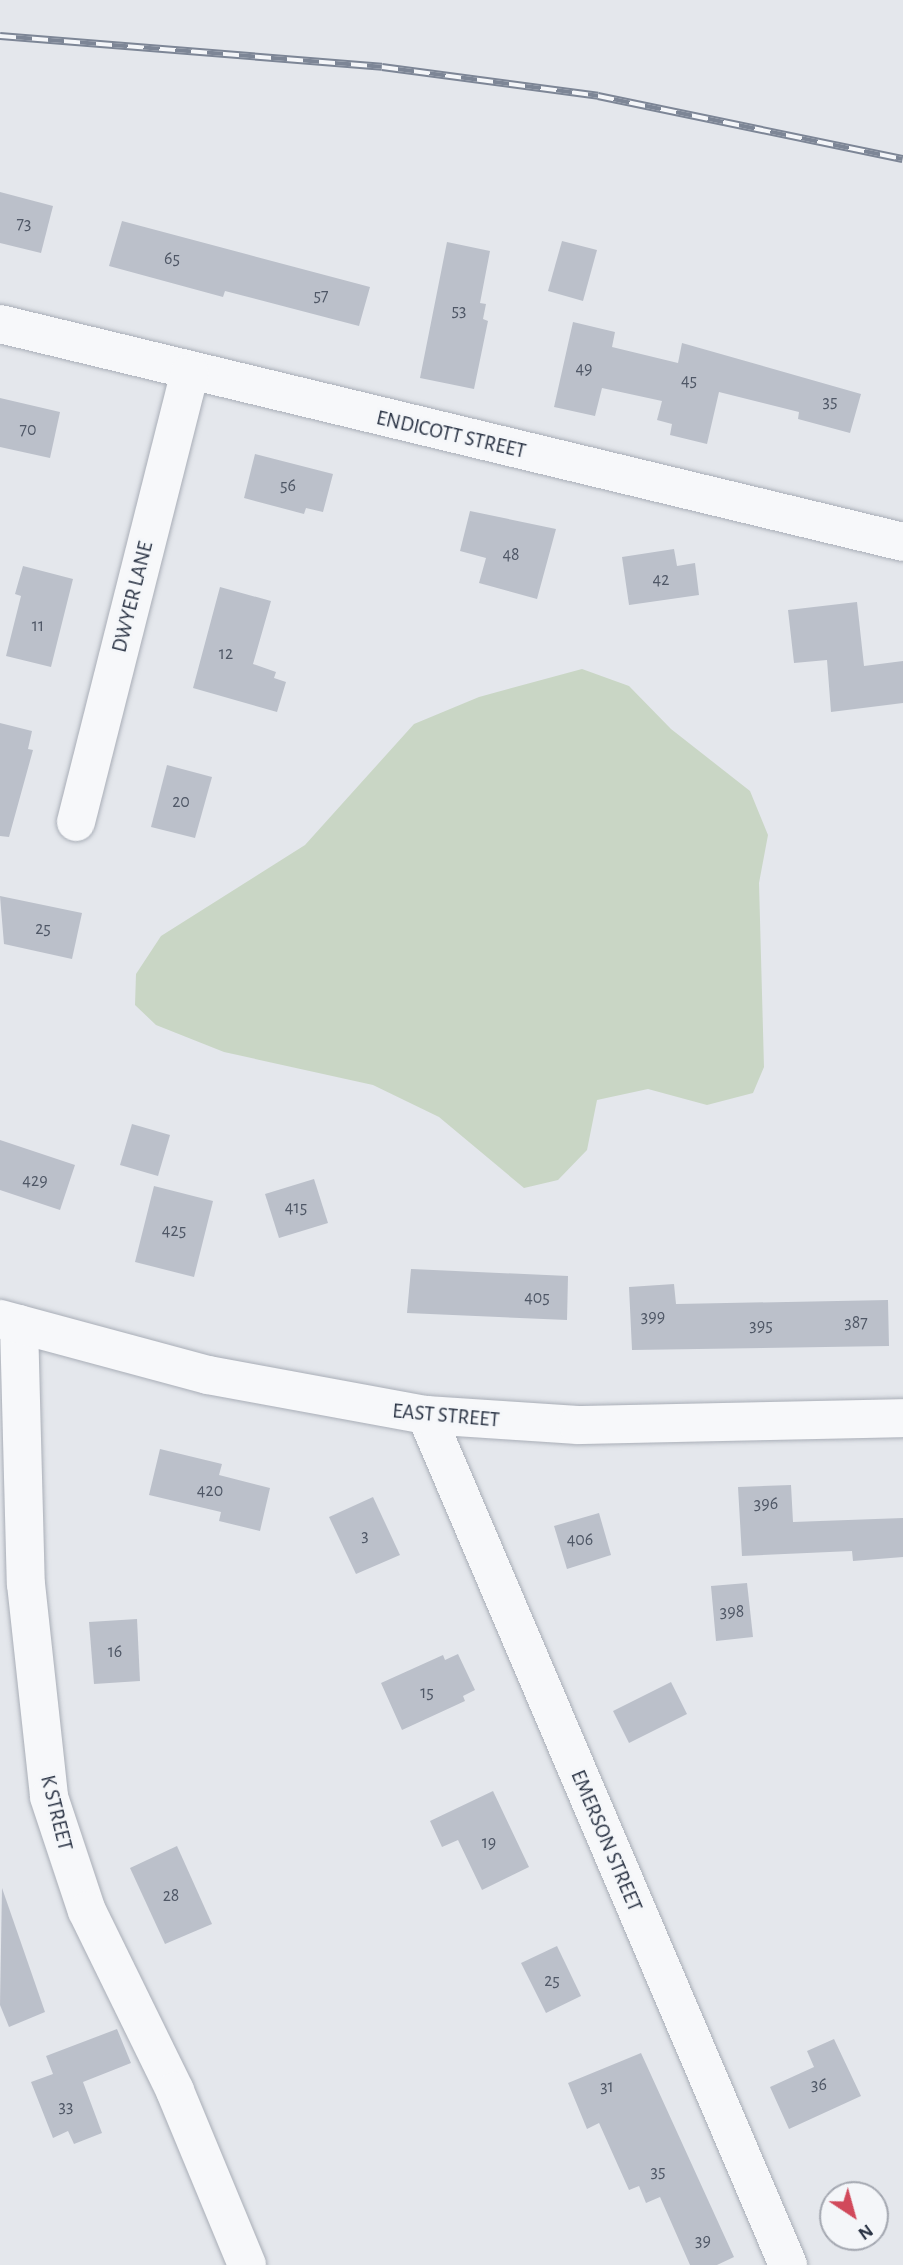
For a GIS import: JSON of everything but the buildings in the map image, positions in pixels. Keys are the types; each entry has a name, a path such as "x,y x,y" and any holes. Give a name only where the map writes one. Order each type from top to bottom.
{"street":[{"name":"ENDICOTT STREET","path":"0,324 190,373 903,542"},
{"name":"DWYER LANE","path":"76,822 190,373"},
{"name":"EAST STREET","path":"9,1321 208,1375 426,1415 578,1425 903,1418"},
{"name":"K STREET","path":"9,1321 26,1584 50,1797 87,1911 175,2091 247,2265"},
{"name":"EMERSON STREET","path":"426,1415 788,2265"}],"green space":[{"path":"582,669 629,686 671,729 750,791 768,835 759,883 764,1067 753,1093 707,1105 648,1089 597,1100 587,1150 558,1180 524,1188 439,1117 373,1085 224,1052 156,1025 135,1005 136,974 161,936 305,845 414,724 479,697"}],"railway":[{"path":"0,36 382,67 598,96 903,159"}]}
